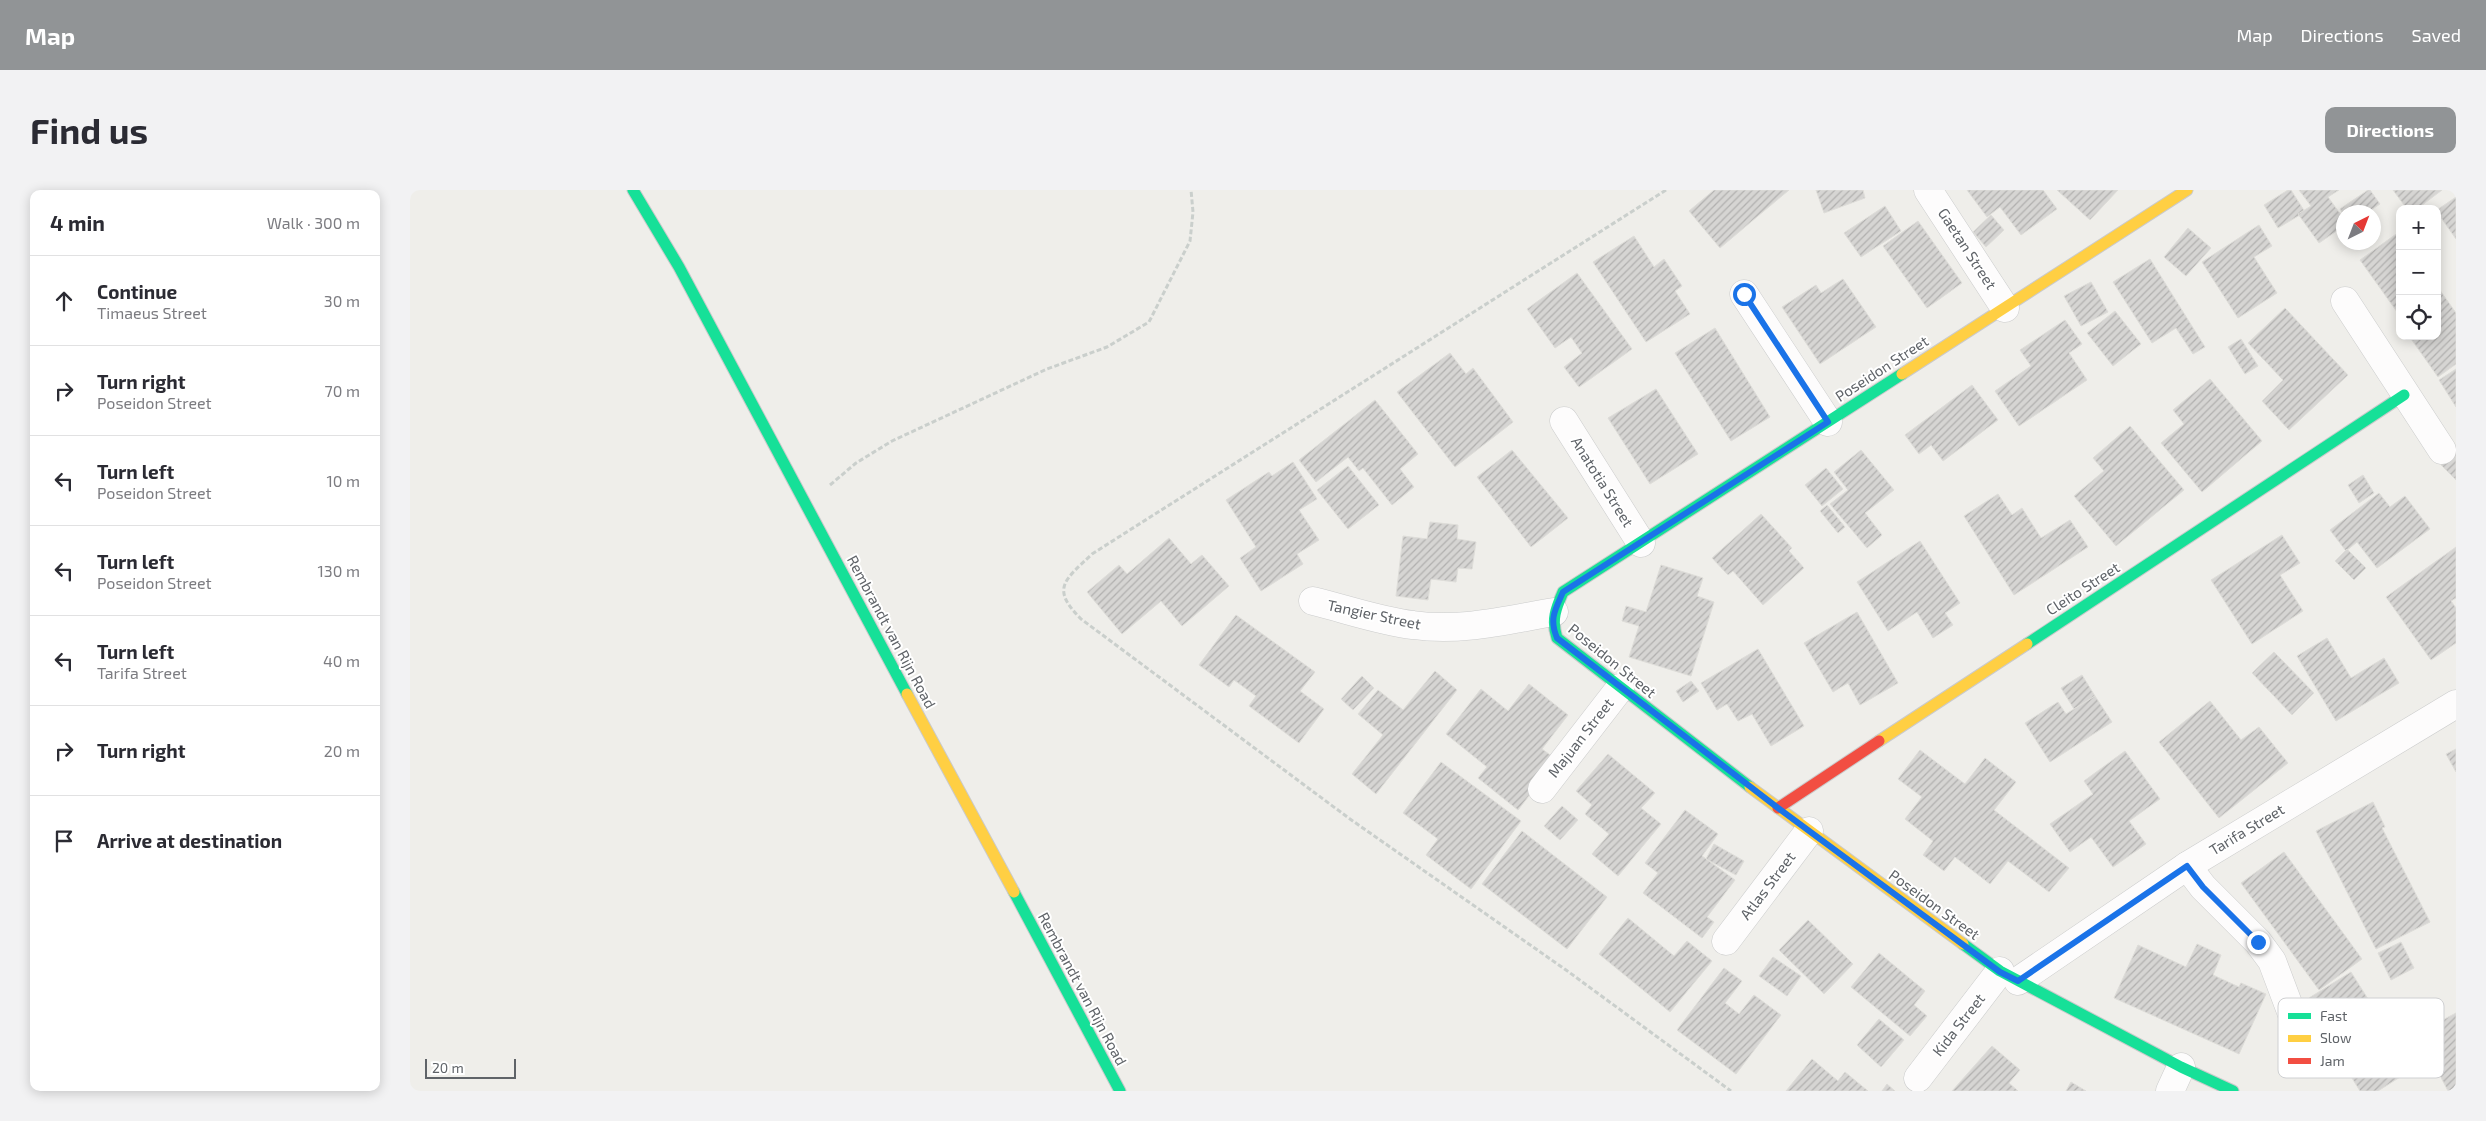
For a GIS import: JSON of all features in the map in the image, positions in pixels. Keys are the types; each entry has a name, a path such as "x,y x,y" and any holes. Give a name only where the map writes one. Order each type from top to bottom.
{"street":[{"name":"Rembrandt van Rijn Road","path":"633,190 679,267 1120,1091"},
{"name":"Gaetan Street","path":"1928,190 2005,308"},
{"name":"Poseidon Street","path":"2188,190 1563,592 1554,612 1552,626 1557,638 1620,688 1809,831 2009,976 2176,1079 2233,1091"},
{"path":"1744,294 1828,422"},
{"path":"2345,301 2404,395 2442,450"},
{"name":"Cleito Street","path":"1778,808 2404,395"},
{"name":"Anatotia Street","path":"1564,421 1641,543"},
{"name":"Tangier Street","path":"1313,601 1413,625 1447,627 1471,627 1554,612"},
{"name":"Majuan Street","path":"1542,788 1620,688"},
{"name":"Tarifa Street","path":"2009,976 2456,704"},
{"name":"Atlas Street","path":"1726,942 1809,831"},
{"path":"2187,866 2203,887 2258,942 2272,961 2286,998"},
{"name":"Kida Street","path":"1918,1078 2009,976"}],"path":[{"path":"806,505 856,463 892,441 1047,369 1107,347 1149,322 1190,241 1193,212 1191,190"}],"building":[{"path":"1714,190 1789,190 1720,248 1689,211"},
{"path":"1816,190 1863,190 1865,198 1824,213"},
{"path":"1967,190 2043,190 2057,209 2021,235 2000,207 1987,217"},
{"path":"2057,190 2118,190 2090,220"},
{"path":"2291,190 2305,212 2278,228 2264,205"},
{"path":"2299,190 2339,190 2328,197 2336,208 2336,231 2319,243 2298,214 2311,206"},
{"path":"2368,190 2370,190 2380,204 2378,205 2346,205"},
{"path":"2393,190 2442,190 2422,205 2404,205"},
{"path":"2456,197 2456,239 2441,218 2441,207"},
{"path":"1885,206 1901,231 1861,257 1844,233"},
{"path":"1991,215 2004,230 1986,247 1973,232"},
{"path":"1918,221 1962,283 1927,308 1883,246"},
{"path":"2259,225 2272,246 2254,257 2277,293 2238,318 2202,262"},
{"path":"2188,228 2211,248 2186,276 2164,257"},
{"path":"2396,234 2396,310 2360,260 2374,250 2381,250 2381,245"},
{"path":"1634,236 1654,267 1664,259 1682,286 1675,291 1690,314 1646,342 1593,262"},
{"path":"2150,259 2205,347 2193,354 2176,328 2152,343 2113,282"},
{"path":"1577,273 1632,349 1579,387 1564,367 1582,353 1571,337 1555,348 1527,309"},
{"path":"1843,279 1876,327 1820,364 1782,307 1816,285 1821,293"},
{"path":"2091,282 2108,312 2081,326 2064,296"},
{"path":"2441,292 2456,313 2456,364 2438,377 2412,340 2441,340"},
{"path":"2285,308 2348,375 2289,430 2262,401 2283,380 2248,343"},
{"path":"2115,311 2141,344 2113,366 2087,333"},
{"path":"2065,320 2082,344 2069,353 2087,380 2019,426 1995,391 2031,366 2020,350"},
{"path":"1715,328 1770,417 1731,441 1675,353"},
{"path":"2241,339 2258,366 2245,374 2228,347"},
{"path":"1450,353 1466,374 1473,368 1513,422 1455,467 1397,392"},
{"path":"2456,369 2456,407 2439,380"},
{"path":"2210,379 2262,441 2202,492 2161,443 2184,424 2173,410"},
{"path":"1972,385 1998,420 1943,461 1931,445 1919,454 1905,435"},
{"path":"1656,389 1698,454 1650,484 1608,418"},
{"path":"1375,400 1418,454 1400,469 1414,487 1392,505 1363,468 1359,471 1348,457 1316,482 1299,460"},
{"path":"2130,426 2184,490 2116,546 2074,496 2104,471 2093,458"},
{"path":"1512,450 1568,518 1531,547 1477,477"},
{"path":"1861,450 1894,490 1865,513 1882,535 1867,548 1830,504 1848,490 1834,472"},
{"path":"2456,450 2456,480 2441,465"},
{"path":"1293,462 1317,499 1299,510 1319,540 1297,554 1303,564 1261,591 1240,558 1256,547 1226,500 1269,472 1272,476"},
{"path":"1348,466 1379,505 1348,529 1317,490"},
{"path":"1826,468 1843,489 1822,506 1805,485"},
{"path":"2363,475 2374,493 2359,503 2348,485"},
{"path":"2379,493 2390,507 2405,496 2430,529 2377,568 2357,542 2346,551 2330,530"},
{"path":"1998,494 2012,515 2022,508 2041,538 2070,520 2088,547 2014,595 1964,516"},
{"path":"1827,505 1845,527 1838,533 1820,511"},
{"path":"1761,514 1792,548 1789,551 1804,568 1763,605 1733,571 1728,575 1712,558"},
{"path":"1430,522 1458,525 1457,539 1476,542 1472,569 1458,568 1456,582 1431,579 1428,600 1396,596 1403,536 1427,539"},
{"path":"2282,535 2300,563 2280,575 2303,611 2252,644 2211,580"},
{"path":"1169,538 1191,564 1202,555 1229,586 1182,626 1161,601 1122,634 1087,592 1119,565 1127,574"},
{"path":"1920,541 1960,603 1945,613 1953,625 1933,638 1917,612 1888,631 1857,582"},
{"path":"2456,547 2456,598 2451,601 2456,608 2456,643 2431,660 2386,597"},
{"path":"2347,549 2366,568 2354,580 2335,561"},
{"path":"1661,565 1703,578 1697,596 1714,602 1691,676 1629,657 1639,626 1622,621 1626,606 1646,612"},
{"path":"1857,612 1898,683 1860,705 1848,683 1833,692 1804,643"},
{"path":"1236,615 1315,672 1300,691 1324,709 1299,743 1249,706 1256,696 1234,680 1229,687 1199,665"},
{"path":"2327,638 2351,678 2384,658 2399,683 2336,721 2297,656"},
{"path":"1758,649 1804,726 1771,746 1752,714 1738,721 1727,704 1717,710 1701,683"},
{"path":"2274,652 2314,693 2292,715 2252,673"},
{"path":"1435,671 1457,690 1376,794 1352,774 1383,735 1358,714 1378,690 1403,710"},
{"path":"2082,675 2095,696 2074,709 2061,688"},
{"path":"1362,676 1374,688 1353,710 1341,699"},
{"path":"1691,681 1699,691 1683,702 1676,691"},
{"path":"1529,684 1568,715 1542,749 1557,760 1518,810 1478,778 1487,767 1446,734 1481,689 1508,711"},
{"path":"2095,696 2112,722 2050,762 2025,723 2058,702 2066,714"},
{"path":"2210,701 2241,740 2259,727 2288,763 2219,818 2159,742"},
{"path":"2456,749 2456,772 2446,754"},
{"path":"1920,750 1965,784 1985,758 2016,782 1994,810 2069,868 2049,892 2008,861 1990,884 1955,857 1944,871 1923,855 1933,841 1905,819 1922,797 1898,779"},
{"path":"2125,751 2160,799 2129,821 2146,844 2113,867 2091,837 2070,852 2050,824 2093,794 2084,781"},
{"path":"1608,754 1655,793 1641,808 1661,824 1618,876 1592,854 1609,834 1585,814 1592,805 1576,791"},
{"path":"1441,762 1521,821 1471,889 1426,855 1438,839 1403,813"},
{"path":"2373,802 2385,827 2382,828 2430,922 2376,949 2316,831"},
{"path":"1562,806 1578,820 1560,840 1544,826"},
{"path":"1685,810 1718,834 1702,856 1735,880 1707,917 1714,922 1702,938 1643,893 1658,873 1645,863"},
{"path":"1522,831 1607,897 1567,949 1482,884"},
{"path":"1714,844 1744,861 1736,875 1706,859"},
{"path":"2284,852 2362,959 2319,990 2241,883"},
{"path":"1628,918 1674,956 1687,941 1712,961 1670,1012 1599,954"},
{"path":"1808,920 1853,964 1824,994 1779,950"},
{"path":"2401,942 2414,968 2391,980 2378,953"},
{"path":"2197,944 2221,955 2213,975 2239,987 2241,983 2266,994 2239,1054 2114,998 2138,945 2186,967"},
{"path":"1879,953 1925,991 1914,1005 1927,1016 1910,1036 1851,987"},
{"path":"1773,957 1801,976 1787,996 1759,976"},
{"path":"1724,968 1742,981 1725,1003 1739,1014 1754,995 1781,1015 1736,1074 1677,1030"},
{"path":"2351,972 2367,998 2309,998"},
{"path":"2456,1013 2456,1091 2448,1091 2441,1078 2444,1078 2444,1019"},
{"path":"1879,1019 1904,1040 1881,1067 1857,1045"},
{"path":"1992,1046 2020,1070 2009,1083 2018,1091 1952,1091"},
{"path":"1812,1059 1838,1081 1845,1072 1868,1091 1786,1091"},
{"path":"2352,1078 2399,1078 2378,1091 2360,1091"},
{"path":"2071,1082 2086,1091 2066,1091"},
{"path":"1887,1084 1895,1091 1882,1091"}],"traffic: fast":[{"path":"633,190 679,267 907,694"},
{"path":"1750,787 1557,638 1554,620 1558,603 1563,592 1902,374"},
{"path":"2027,644 2404,395"},
{"path":"1014,892 1120,1091"},
{"path":"1963,944 2000,971 2181,1067 2233,1091"}],"traffic: slow":[{"path":"1902,374 2187,190"},
{"path":"1879,741 2027,644"},
{"path":"907,694 1014,892"},
{"path":"1750,787 1963,944"}],"traffic: jam":[{"path":"1778,808 1879,741"}],"route":[{"path":"1744,294 1828,422 1563,592 1554,612 1552,626 1557,638 1809,831 2000,972 2018,981 2187,866 2203,887 2258,942"}]}
